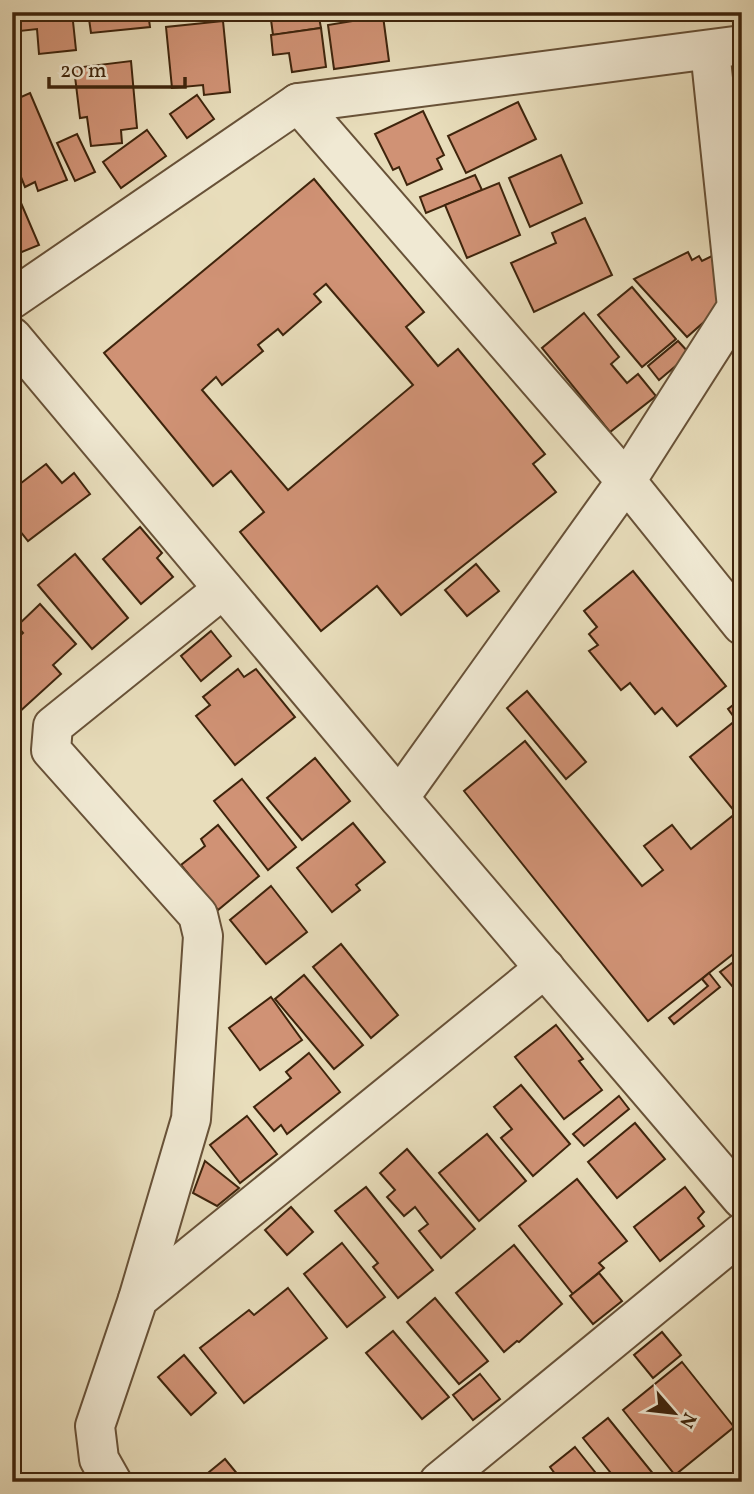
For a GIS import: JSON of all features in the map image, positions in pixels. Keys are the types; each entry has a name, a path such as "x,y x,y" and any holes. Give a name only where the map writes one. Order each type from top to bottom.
{"street":[{"path":"12,299 298,103 726,47 737,307 626,481 399,798"},
{"path":"298,103 626,481 742,625"},
{"path":"12,337 399,798 742,1199"},
{"path":"112,1482 99,1459 95,1426 138,1299 191,1119 203,936 198,915 51,750 53,726 223,589"},
{"path":"138,1299 545,968"},
{"path":"439,1482 742,1233"}],"building":[{"path":"18,12 72,12 76,50 39,54 37,29 20,31"},
{"path":"88,12 148,12 150,27 91,33"},
{"path":"270,12 318,12 321,28 273,35"},
{"path":"332,12 374,12 374,14 333,20"},
{"path":"383,16 389,61 334,69 328,25"},
{"path":"223,21 230,92 204,95 203,85 172,88 166,27"},
{"path":"321,28 326,67 292,72 289,53 273,55 271,35"},
{"path":"131,61 137,128 121,130 122,143 91,146 87,117 80,118 74,68"},
{"path":"30,93 67,180 38,191 35,182 25,187 12,155 12,101"},
{"path":"197,95 214,119 187,138 170,114"},
{"path":"518,102 536,139 466,173 448,136"},
{"path":"423,111 444,155 437,159 442,169 407,185 399,167 393,170 375,134"},
{"path":"147,130 166,156 121,188 103,162"},
{"path":"77,134 95,172 75,181 57,143"},
{"path":"561,155 582,203 530,227 509,178"},
{"path":"475,175 482,190 426,213 420,197"},
{"path":"314,179 424,312 406,327 438,366 458,349 545,454 533,464 556,492 401,615 377,586 321,631 240,532 264,512 231,471 213,486 104,353","holes":["326,284 413,385 288,490 202,390 216,377 222,385 263,351 258,345 278,329 283,335 321,302 314,294"]},
{"path":"12,182 39,245 12,256"},
{"path":"499,183 520,235 467,258 445,205"},
{"path":"585,218 612,275 534,312 511,263 556,243 552,233"},
{"path":"688,252 692,260 699,256 702,261 714,255 731,298 687,337 634,279"},
{"path":"632,287 676,339 642,367 598,315"},
{"path":"584,313 619,357 611,364 627,383 638,374 656,396 610,432 542,348"},
{"path":"678,341 690,354 659,380 648,366"},
{"path":"46,464 62,483 74,473 90,494 28,541 12,521 12,490"},
{"path":"140,527 162,553 157,558 173,577 141,604 103,559"},
{"path":"75,554 128,618 92,649 38,585"},
{"path":"476,564 499,591 467,616 445,590"},
{"path":"633,571 726,686 677,726 662,708 655,714 630,683 621,690 589,651 598,645 589,634 597,627 584,611"},
{"path":"40,604 76,644 53,665 61,674 17,714 12,708 12,643 23,633 17,626"},
{"path":"211,631 231,656 201,681 181,656"},
{"path":"238,669 244,677 256,669 295,717 235,765 196,716 210,705 203,697"},
{"path":"527,691 586,762 566,779 507,708"},
{"path":"742,698 742,947 648,1021 464,791 525,741 642,886 663,870 644,846 672,825 691,849 736,813 690,757 736,720 728,709"},
{"path":"315,758 350,801 302,840 267,798"},
{"path":"242,779 296,847 268,870 214,801"},
{"path":"353,823 385,862 356,885 360,890 332,912 297,868"},
{"path":"218,825 259,876 218,910 181,865 205,846 201,839"},
{"path":"271,886 307,932 266,964 230,920"},
{"path":"341,944 398,1015 371,1038 313,967"},
{"path":"732,963 742,974 742,979 732,986 720,972"},
{"path":"709,973 720,987 674,1024 669,1018 708,986 702,979"},
{"path":"304,975 363,1045 334,1069 275,999"},
{"path":"271,997 302,1040 260,1070 229,1028"},
{"path":"556,1025 583,1059 579,1061 602,1090 564,1119 515,1057"},
{"path":"309,1053 340,1092 287,1134 281,1125 274,1131 254,1107 291,1078 286,1072"},
{"path":"521,1085 570,1144 533,1176 501,1138 512,1129 494,1107"},
{"path":"619,1096 629,1109 584,1146 573,1134"},
{"path":"247,1116 277,1154 240,1183 210,1145"},
{"path":"635,1123 665,1159 617,1198 588,1162"},
{"path":"487,1134 526,1181 479,1221 439,1173"},
{"path":"407,1149 475,1229 441,1258 419,1231 428,1224 415,1207 404,1216 387,1197 395,1190 380,1173"},
{"path":"205,1161 239,1188 217,1206 193,1193"},
{"path":"577,1179 627,1241 599,1263 604,1268 573,1294 519,1226"},
{"path":"366,1187 433,1270 398,1298 373,1267 378,1263 335,1211"},
{"path":"685,1187 704,1212 698,1218 704,1226 660,1261 634,1227"},
{"path":"291,1207 313,1232 287,1255 265,1230"},
{"path":"342,1243 385,1297 347,1327 304,1274"},
{"path":"514,1245 562,1304 504,1352 456,1293"},
{"path":"599,1273 622,1301 593,1324 570,1296"},
{"path":"288,1288 327,1338 244,1403 200,1348 249,1310 254,1315"},
{"path":"435,1298 488,1361 459,1384 407,1322"},
{"path":"393,1331 449,1397 422,1419 366,1353"},
{"path":"662,1332 681,1355 653,1378 634,1355"},
{"path":"184,1355 216,1393 191,1415 158,1377"},
{"path":"682,1362 734,1427 675,1475 623,1410"},
{"path":"480,1374 500,1399 473,1420 453,1395"},
{"path":"608,1418 658,1482 618,1482 583,1438"},
{"path":"575,1447 603,1482 561,1482 550,1467"},
{"path":"225,1459 244,1482 197,1482"}]}
